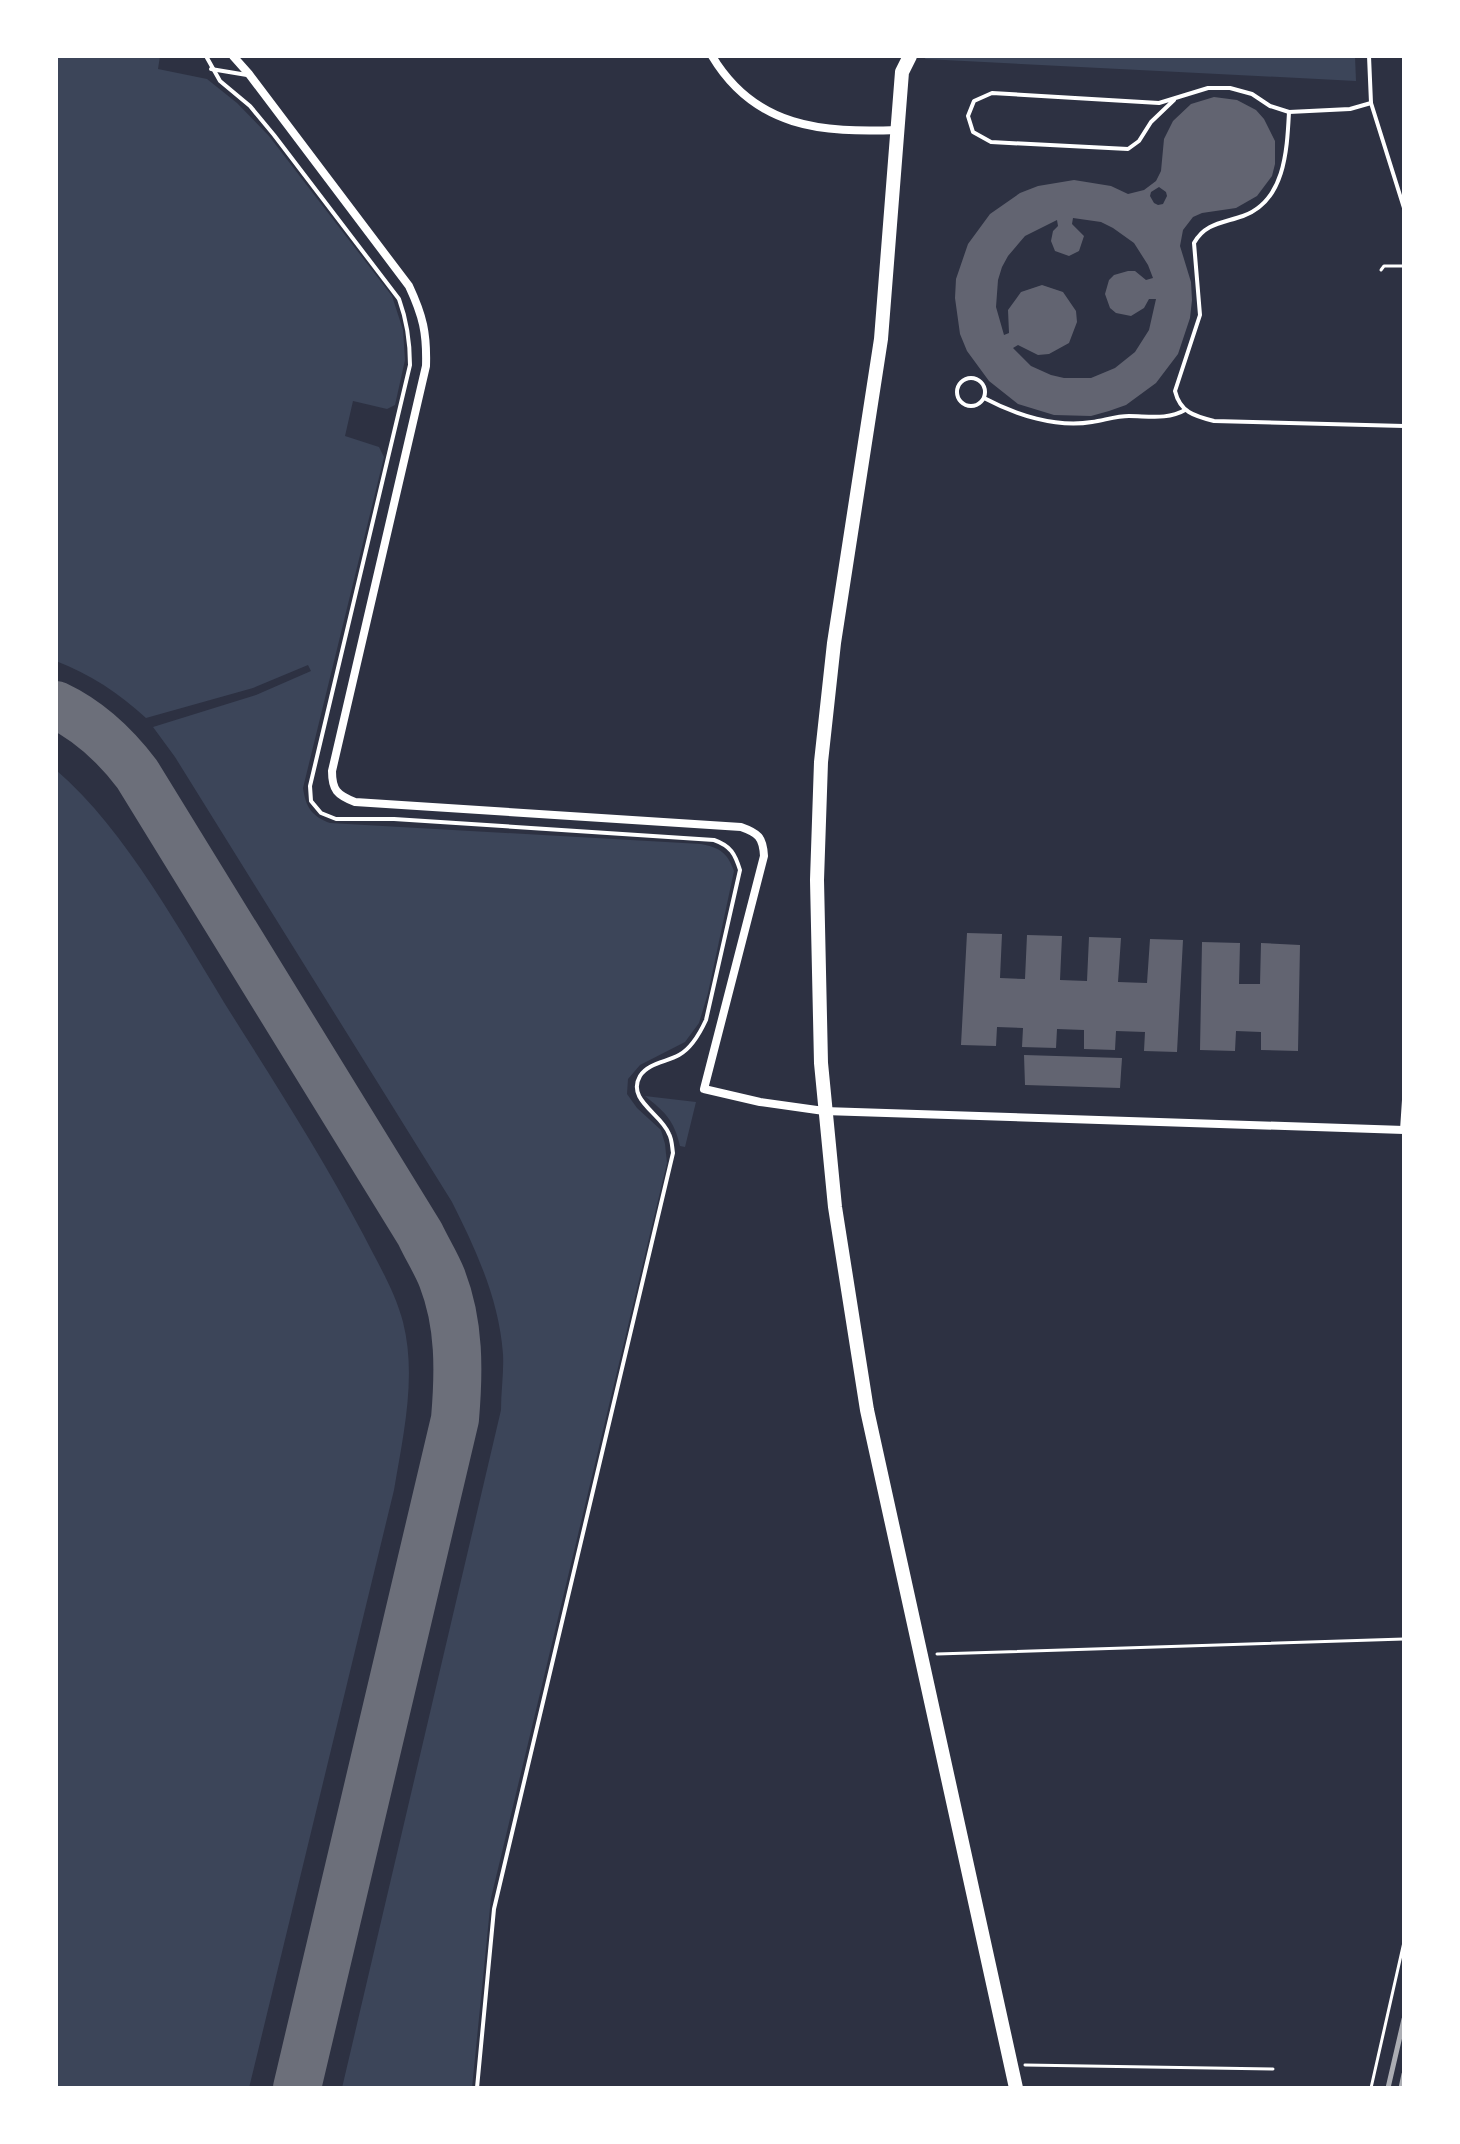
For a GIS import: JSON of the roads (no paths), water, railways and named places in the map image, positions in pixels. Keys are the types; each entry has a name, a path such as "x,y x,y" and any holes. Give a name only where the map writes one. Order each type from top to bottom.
{"main road":[{"path":"896,56 902,72"},
{"path":"910,56 902,72 875,386 834,643 821,762 817,954 824,1111 860,1368 1016,2088"}],"street":[{"path":"233,56 409,286 427,334 426,366 332,771 332,787 340,796 355,802 741,827 758,833 764,843 764,856 704,1089 760,1102 824,1111 1403,1130"},
{"path":"712,56 722,73 754,104 798,125 862,131 898,130"}],"lane":[{"path":"206,56 220,81 250,106 274,135 399,299 410,344 410,365 310,786 311,801 321,813 336,819 394,819 714,840 727,844 735,854 740,870 706,1020 697,1037 682,1054 647,1068 637,1087 638,1099 655,1114 669,1133 673,1153 494,1909 477,2088"},
{"path":"1369,56 1371,103 1404,208"},
{"path":"211,69 244,76 249,74"},
{"path":"1174,100 1151,122 1139,141 1128,149 991,142 973,132 968,116 974,101 992,93 1159,103 1208,88 1230,88 1252,94 1270,106 1289,112 1350,109 1371,103"},
{"path":"1289,112 1284,170 1265,201 1246,215 1213,224 1200,233 1194,243 1200,315 1175,391 1178,401 1195,417 1214,421 1404,426"},
{"path":"973,377 981,381 984,398 977,405 968,406 960,402 956,394 958,385 964,379 973,377"},
{"path":"984,398 1002,408 1052,422 1177,415 1185,410"},
{"path":"637,1087 646,1088"},
{"path":"1403,1130 1404,1100"}],"railway":[{"path":"1388,2088 1404,2019"},
{"path":"1401,2088 1404,2074"}]}
